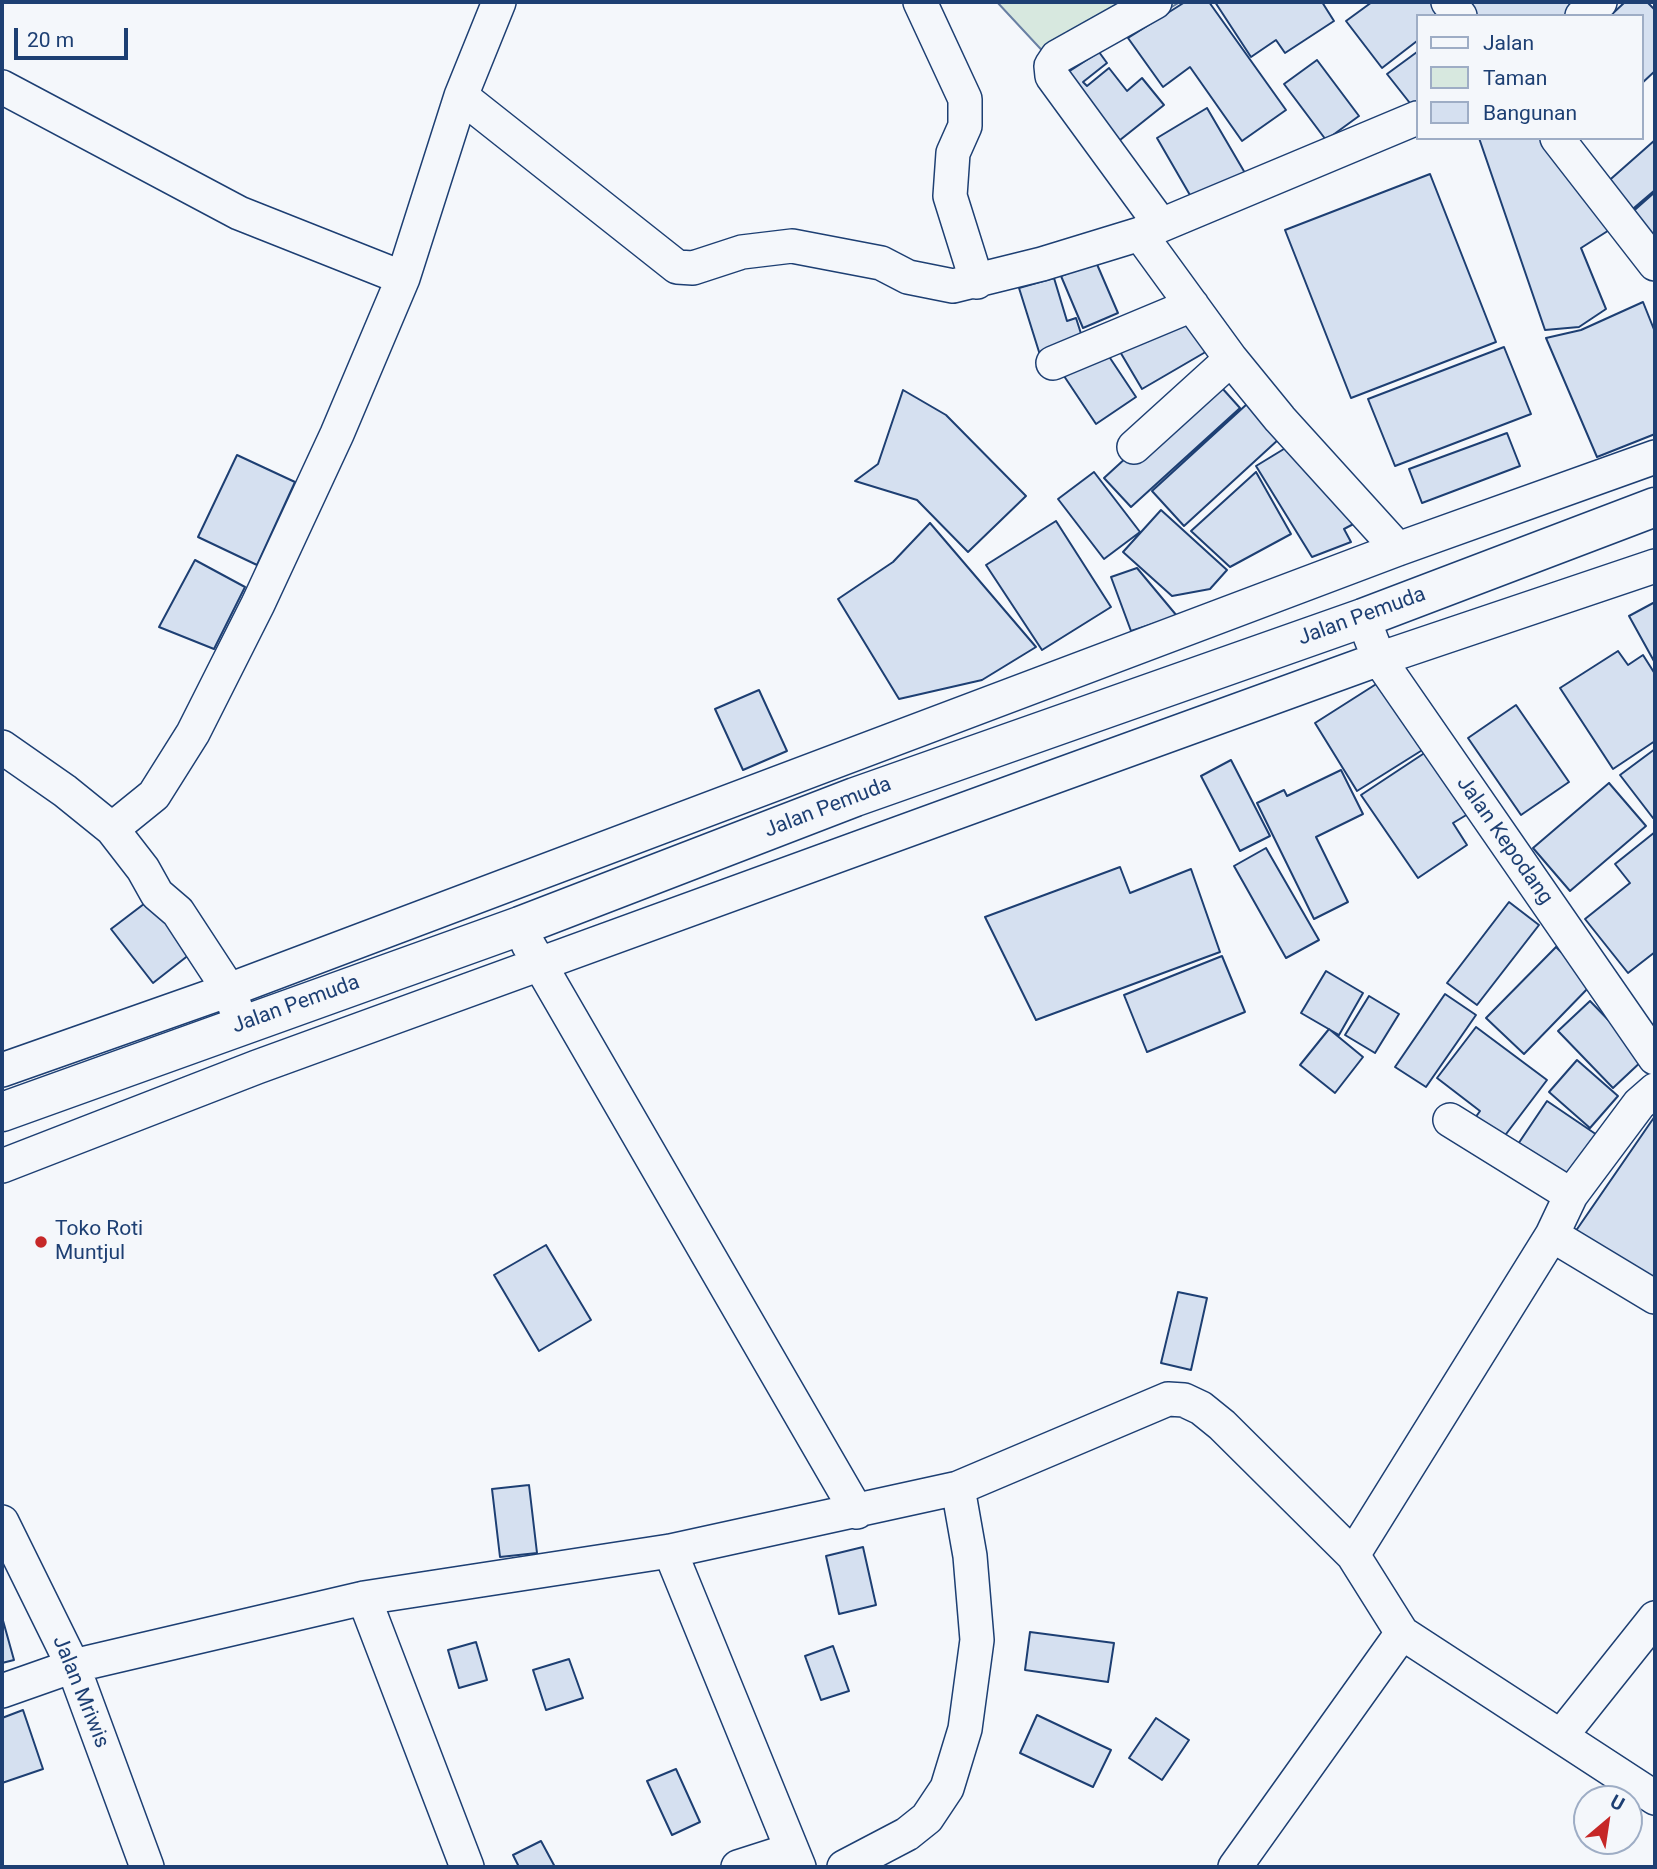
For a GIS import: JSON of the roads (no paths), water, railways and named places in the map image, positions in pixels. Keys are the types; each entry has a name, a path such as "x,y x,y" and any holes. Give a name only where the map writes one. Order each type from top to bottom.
{"main road":[{"name":"Jalan Pemuda","path":"2,1112 235,1008 520,926 855,797 1363,618 1655,507"}],"street":[{"path":"112,830 154,795 193,733 258,604 337,434 403,278 461,96 499,2"},
{"path":"920,2 965,99 965,126 953,153 950,196 977,282"},
{"path":"1155,2 1057,57 1051,66 1052,76 1151,230 1192,305 1231,359 1322,468 1398,549"},
{"path":"1585,14 1600,2"},
{"path":"2,87 239,213 403,278"},
{"path":"461,96 677,267 693,268 742,252 792,246 881,263 908,277 953,286 977,282 1151,230 1416,118"},
{"path":"1560,140 1655,264"},
{"path":"1053,363 1192,305"},
{"path":"1134,447 1231,359"},
{"path":"2,1070 235,1008 1398,549 1655,457"},
{"path":"2,1166 537,964 1379,659 1655,566"},
{"name":"Jalan Kepodang","path":"1363,618 1379,659 1655,1058"},
{"path":"2,747 65,791 112,830 143,869 157,894 178,912 235,1008"},
{"path":"520,926 537,964 857,1512"},
{"path":"1353,1555 1552,1235 1572,1195 1639,1104 1655,1090"},
{"path":"1450,1120 1572,1195"},
{"path":"1552,1235 1655,1297"},
{"path":"2,1691 73,1666 364,1598 670,1550 857,1512 958,1488 1144,1407 1168,1399 1184,1400 1201,1408 1353,1555 1402,1633 1655,1798"},
{"path":"844,1867 907,1834 927,1818 947,1788 965,1729 977,1640 970,1556 958,1488"},
{"name":"Jalan Mriwis","path":"2,1522 73,1666 147,1867"},
{"path":"670,1550 795,1859 738,1867"},
{"path":"364,1598 467,1867"},
{"path":"1561,1736 1655,1618"},
{"path":"1235,1867 1402,1633"}],"place":[{"name":"Toko Roti Muntjul","path":"41,1242"}]}
